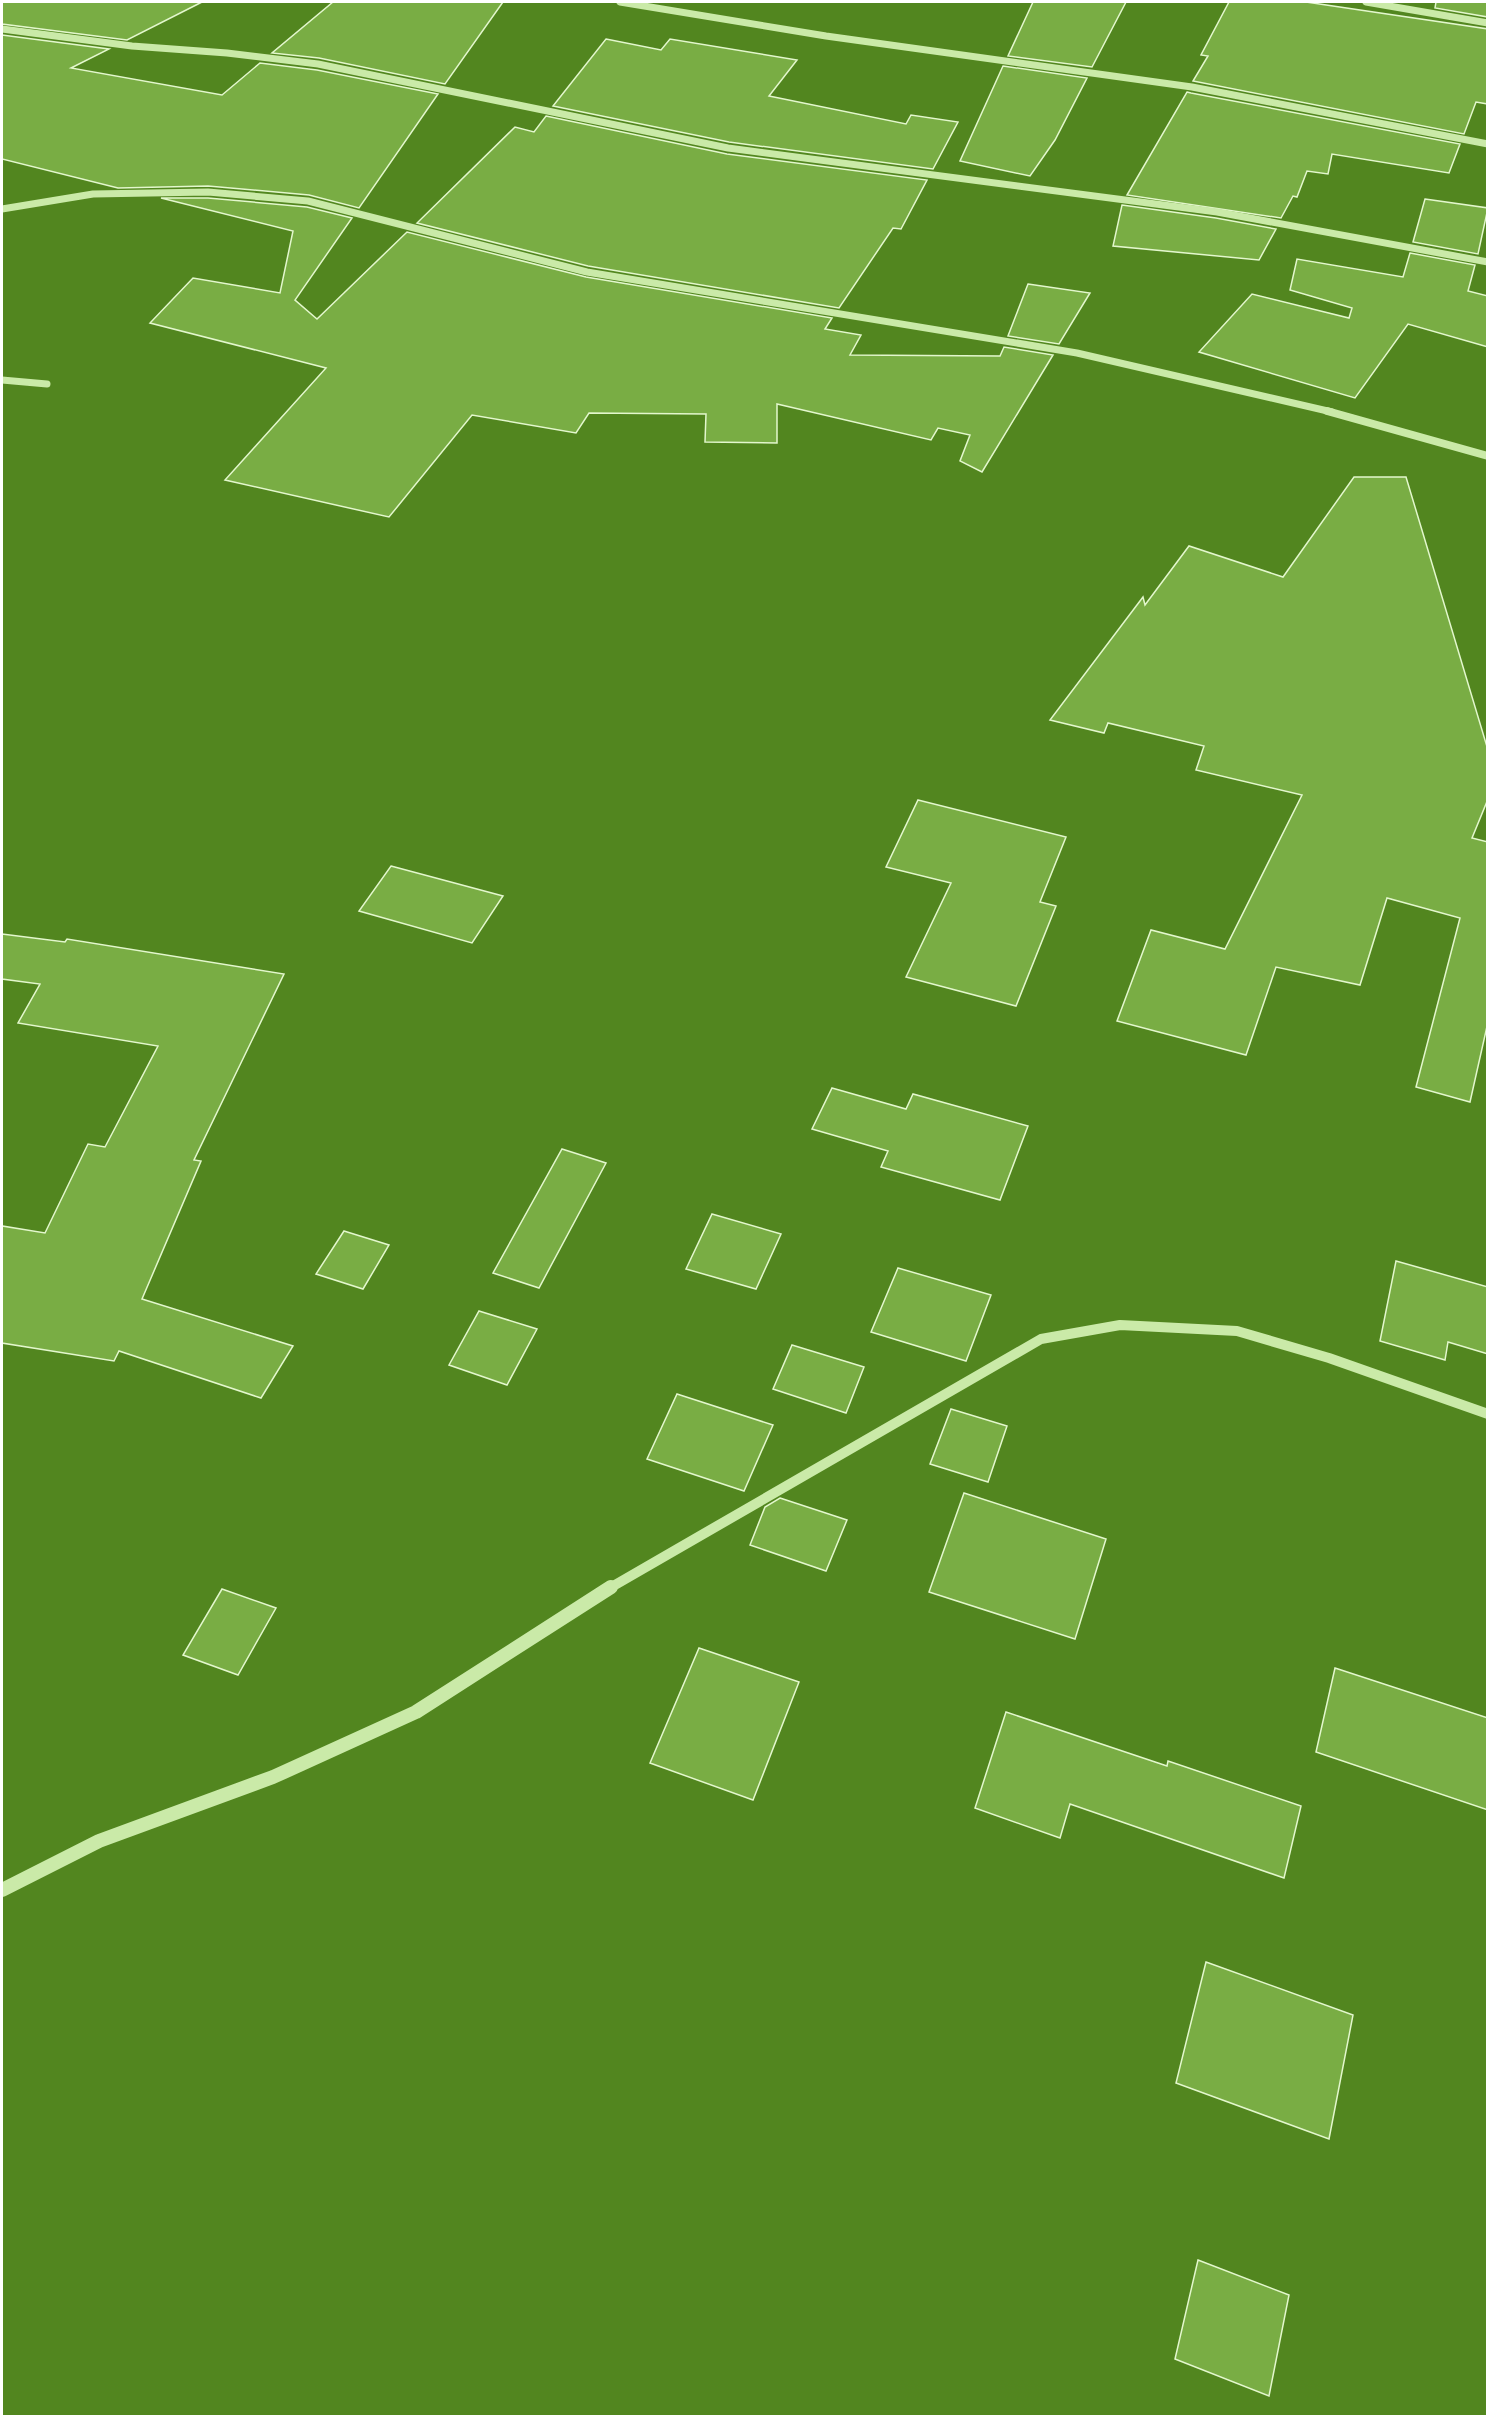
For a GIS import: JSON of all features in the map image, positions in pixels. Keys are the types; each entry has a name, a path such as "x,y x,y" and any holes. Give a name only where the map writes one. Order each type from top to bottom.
{"street":[{"path":"620,2 826,36 1192,87 1488,144"},
{"path":"1366,2 1488,23"},
{"path":"2,29 132,46 227,53 318,64 728,148 1217,212 1488,262"},
{"path":"2,209 93,194 208,192 308,201 587,272 1077,353 1324,410 1488,456"},
{"path":"2,380 47,384"},
{"path":"2,1890 99,1841 273,1777 416,1712 638,1570 1041,1339 1120,1325 1237,1331 1329,1358 1488,1414"}],"building":[{"path":"2,2 202,2 127,40 2,24"},
{"path":"333,2 503,2 445,84 319,58 272,53"},
{"path":"1033,2 1126,2 1092,67 1008,56"},
{"path":"1229,2 1306,2 1488,29 1488,104 1476,102 1464,134 1193,81 1208,56 1201,55"},
{"path":"1436,2 1488,2 1488,17 1435,8"},
{"path":"2,35 109,49 71,68 222,95 260,63 317,70 438,94 359,208 309,195 208,186 118,188 2,159"},
{"path":"606,39 661,50 670,39 797,60 769,96 906,124 911,115 958,122 933,169 729,142 553,106"},
{"path":"1003,66 1087,78 1055,140 1030,176 960,161"},
{"path":"1187,92 1460,144 1449,173 1332,154 1328,174 1307,171 1297,197 1293,196 1281,218 1127,195"},
{"path":"546,116 727,154 927,180 901,229 893,228 839,308 588,266 417,223 515,127 534,132"},
{"path":"161,198 208,198 307,207 352,218 295,300 317,319 407,232 586,277 832,318 825,329 861,335 850,355 1000,356 1004,347 1053,355 982,472 960,461 970,435 938,428 931,440 777,404 777,443 705,442 706,414 589,413 576,433 472,415 389,517 225,480 326,368 150,323 193,278 280,293 293,231"},
{"path":"1425,199 1488,208 1478,254 1413,242"},
{"path":"1122,205 1276,229 1259,260 1113,246"},
{"path":"1410,253 1475,265 1468,291 1488,296 1488,347 1408,324 1355,398 1199,352 1252,294 1349,318 1352,308 1290,290 1297,259 1403,277"},
{"path":"1028,284 1090,293 1059,344 1008,336"},
{"path":"1354,477 1406,477 1488,750 1488,799 1472,838 1488,842 1488,1022 1470,1102 1416,1087 1460,918 1387,898 1360,985 1276,967 1246,1055 1117,1021 1151,930 1225,949 1302,795 1196,770 1204,746 1108,723 1104,733 1050,720 1143,597 1145,605 1189,546 1283,577"},
{"path":"918,800 1066,837 1040,902 1056,906 1016,1006 906,977 951,883 886,867"},
{"path":"391,866 503,896 472,943 359,911"},
{"path":"2,934 65,942 67,939 284,974 194,1160 201,1161 142,1299 293,1346 261,1398 119,1351 114,1361 2,1343 2,1226 45,1233 88,1144 105,1147 158,1046 18,1023 40,984 2,979"},
{"path":"832,1088 906,1109 913,1094 1028,1126 1000,1200 881,1167 888,1151 812,1129"},
{"path":"562,1149 606,1163 539,1288 493,1273"},
{"path":"712,1214 781,1234 756,1289 686,1269"},
{"path":"344,1231 389,1245 363,1289 316,1274"},
{"path":"1396,1261 1488,1287 1488,1354 1448,1342 1445,1360 1380,1341"},
{"path":"898,1268 991,1295 966,1361 871,1332"},
{"path":"479,1311 537,1329 507,1385 449,1365"},
{"path":"792,1345 864,1367 846,1413 773,1389"},
{"path":"677,1394 773,1425 744,1491 647,1459"},
{"path":"951,1409 1007,1426 988,1482 930,1464"},
{"path":"964,1493 1106,1539 1075,1639 929,1592"},
{"path":"780,1498 847,1520 826,1571 750,1545 765,1507"},
{"path":"222,1589 276,1608 238,1675 183,1655"},
{"path":"699,1648 799,1682 753,1800 650,1763"},
{"path":"1335,1668 1488,1718 1488,1810 1316,1752"},
{"path":"1006,1712 1167,1766 1168,1761 1301,1806 1284,1878 1070,1804 1060,1838 975,1808"},
{"path":"1206,1962 1353,2015 1329,2139 1176,2083"},
{"path":"1198,2260 1289,2295 1269,2396 1175,2359"}]}
